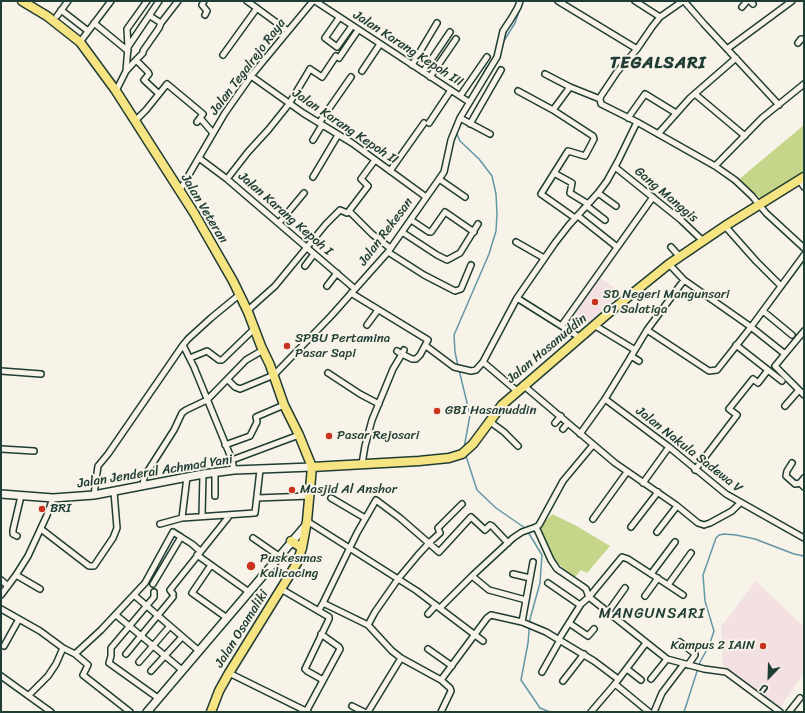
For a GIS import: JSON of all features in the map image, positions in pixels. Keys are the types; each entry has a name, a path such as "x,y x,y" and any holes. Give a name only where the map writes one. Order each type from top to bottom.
{"main road":[{"name":"Jalan Veteran","path":"22,1 47,16 80,42 116,91 180,190 222,261 247,311 274,375 284,405 299,435 312,467"},
{"name":"Jalan Hasanuddin","path":"312,467 449,458 465,452 502,405 520,388 579,337 669,264 725,226 802,181"},
{"name":"Jalan Jenderal Achmad Yani","path":"1,494 53,498 94,496 203,474 234,470 312,467"},
{"name":"Jalan Osamaliki","path":"211,712 219,691 229,673 297,563 302,548 307,522 312,467"},
{"path":"147,712 250,592 307,522"},
{"path":"291,541 302,548"}],"street":[{"path":"57,16 68,1"},
{"path":"80,42 111,1"},
{"path":"126,71 128,28 147,1"},
{"path":"128,49 159,1"},
{"path":"116,91 126,71 143,53 142,51 178,1"},
{"path":"204,1 202,5 207,10 205,15"},
{"path":"247,1 288,31"},
{"name":"Jalan Karang Kepoh III","path":"314,1 466,100"},
{"name":"Jalan Tegalrejo Raya","path":"180,190 225,113 251,76 314,1"},
{"path":"466,100 491,68 497,57 503,31 518,7 520,1"},
{"path":"558,1 637,49"},
{"path":"635,1 660,17"},
{"path":"779,105 683,1 660,17 637,49 617,72 600,99 603,106 637,122 715,166 752,196 759,205 804,248"},
{"path":"727,48 792,1"},
{"path":"742,7 750,2"},
{"path":"223,55 257,8"},
{"path":"61,10 88,31"},
{"path":"150,16 161,23"},
{"path":"339,18 325,38 337,47 352,26"},
{"path":"94,23 128,49"},
{"path":"412,65 437,23"},
{"path":"227,179 248,152 270,129 289,104 310,69 322,77 336,56 340,58 358,30"},
{"path":"423,72 450,32"},
{"path":"430,77 456,39"},
{"path":"798,43 801,39 804,39"},
{"path":"362,71 380,44"},
{"path":"466,100 487,57"},
{"path":"658,134 695,94 736,58"},
{"path":"136,60 149,74 144,80 158,94"},
{"path":"470,124 502,70"},
{"path":"546,74 570,87 600,99"},
{"name":"Jalan Karang Kepoh II","path":"251,76 289,104 375,160 426,197"},
{"path":"313,140 321,124 351,77"},
{"path":"135,121 168,84 202,114 199,120 213,133"},
{"path":"715,166 762,118 804,84"},
{"path":"553,110 570,87"},
{"path":"390,171 451,90"},
{"path":"518,90 553,110 593,136 594,139 584,156 568,151 541,195 576,217 617,246"},
{"path":"628,118 645,94 676,113"},
{"path":"695,94 746,136"},
{"name":"Jalan Rekesan","path":"274,375 353,291 389,250 444,172 451,140 466,100"},
{"path":"460,118 490,134"},
{"path":"397,351 403,352 412,359 416,359 426,346 454,367 469,371 476,370 483,362 517,298 544,258 576,217 598,193 615,167 637,122"},
{"path":"313,177 338,135"},
{"name":"Jalan Karang Kepoh I","path":"199,158 227,179 337,273 353,291 378,310 428,340 426,346"},
{"path":"349,212 368,186 361,179 375,160"},
{"name":"Gang Manggis","path":"615,167 681,220 703,242"},
{"path":"554,173 572,183 570,192 604,220"},
{"path":"439,179 465,197"},
{"path":"279,223 304,192"},
{"path":"598,193 616,206"},
{"path":"562,325 653,197"},
{"path":"247,311 275,286 306,247 338,210 341,209 347,213 349,212 389,250 424,275 455,291 461,289 471,265"},
{"path":"410,220 431,232 445,212 474,232"},
{"path":"402,232 447,260 460,253 478,224"},
{"path":"725,226 756,261 782,286"},
{"path":"516,242 544,258"},
{"path":"671,247 680,257"},
{"path":"305,266 314,254"},
{"path":"647,330 709,372 717,370 804,255"},
{"path":"669,264 684,280 751,327 785,354"},
{"path":"327,286 337,273"},
{"path":"580,434 605,399 647,330 684,280"},
{"path":"94,496 98,466 108,454 183,345 211,318 239,295"},
{"path":"517,298 579,337"},
{"path":"367,325 378,310"},
{"path":"763,311 792,335"},
{"path":"594,325 635,350"},
{"path":"190,358 207,351 218,360 222,360 254,329"},
{"path":"804,331 775,366 804,395"},
{"path":"183,345 190,358 232,460 234,470"},
{"path":"736,345 782,381"},
{"path":"143,486 144,477 174,430 181,415 186,410 207,400 246,360 263,350"},
{"path":"362,464 372,420 393,369 403,352"},
{"path":"631,356 639,361"},
{"path":"483,362 561,416 580,434 627,472 658,492 698,523 704,525 732,511 740,503"},
{"path":"695,470 737,415 729,409 753,379 758,383 768,370"},
{"path":"1,374 1,371 41,374"},
{"path":"328,373 355,391 379,404"},
{"path":"228,380 235,387 240,389 274,375"},
{"path":"785,406 799,390"},
{"name":"Jalan Nakula Sadewa V","path":"605,399 726,494 803,536"},
{"path":"225,445 250,436 257,422 256,416 284,405"},
{"path":"555,423 561,416"},
{"path":"489,421 504,432 518,446"},
{"path":"563,429 568,423"},
{"path":"232,460 299,435"},
{"path":"428,614 438,607 508,543 522,532 536,527 541,522 564,481 593,445"},
{"path":"643,483 669,448"},
{"path":"1,449 34,451"},
{"path":"792,463 787,470 786,476 795,484 802,485 804,478"},
{"path":"160,524 182,518 256,512 260,470"},
{"path":"593,519 627,472"},
{"path":"215,473 215,496"},
{"path":"202,516 203,474"},
{"path":"182,518 187,477"},
{"path":"41,529 89,566 94,566 113,538 117,528 114,492"},
{"path":"631,527 658,492"},
{"path":"17,536 13,534 13,530 21,496"},
{"path":"257,498 310,496"},
{"path":"1,595 28,556 41,529 53,498"},
{"path":"331,498 365,518"},
{"path":"319,610 365,518 376,500 440,552 472,517 485,530 490,525 492,526 508,543"},
{"path":"368,625 375,612 398,579 429,543 440,533 438,528 462,504"},
{"path":"657,532 677,506"},
{"path":"126,654 173,596 170,590 198,553 230,515"},
{"path":"307,522 398,579 483,641"},
{"path":"536,527 553,564 586,589 589,597 667,659 704,669 722,670 780,712"},
{"path":"75,654 116,615 134,595 137,588 147,580 172,532 192,544 198,553 211,565 250,592"},
{"path":"153,584 181,537"},
{"path":"253,538 279,556"},
{"path":"651,574 675,542"},
{"path":"668,585 691,553"},
{"path":"542,672 580,605 589,597 622,557 628,559 683,595"},
{"path":"524,623 526,600 533,562"},
{"path":"211,565 192,593 227,618"},
{"path":"513,574 530,578"},
{"path":"16,575 40,589"},
{"path":"472,576 489,590 526,600"},
{"path":"645,596 658,578"},
{"path":"1,580 8,586"},
{"path":"548,583 580,605"},
{"path":"608,612 625,588"},
{"path":"281,589 319,610 329,618 305,670 323,680"},
{"path":"154,592 154,597 111,648 109,663 158,698"},
{"path":"134,595 199,651"},
{"path":"323,603 368,625 401,658 441,680 450,688 451,691 449,698 440,712"},
{"path":"1,609 40,631 63,648 75,654 88,665 83,675 130,712"},
{"path":"116,615 182,670"},
{"path":"441,680 487,618 491,615 532,626 584,654 618,679"},
{"path":"4,646 19,619"},
{"path":"569,623 588,636 594,629"},
{"path":"139,662 170,626"},
{"path":"229,673 306,712 340,649 339,646 322,634"},
{"path":"151,672 182,637"},
{"path":"654,712 662,693 695,656 695,654 680,642"},
{"path":"591,712 627,669 646,643"},
{"path":"29,695 43,683 60,657 63,648"},
{"path":"428,649 452,666"},
{"path":"563,681 584,654"},
{"path":"368,712 401,658"},
{"path":"651,679 667,659"},
{"path":"627,669 641,680"},
{"path":"1,676 51,712"},
{"path":"615,684 649,712"},
{"path":"789,712 800,698"},
{"path":"352,706 364,712"}],"shaded area":[{"name":"SD Negeri Mangunsari 01 Salatiga","path":"598,277 622,292 587,324 573,312"},
{"name":"Kampus 2 IAIN","path":"756,581 804,627 804,673 779,709 723,666 721,627"}],"green space":[{"path":"804,125 804,172 786,183 764,201 738,180"},
{"path":"552,514 575,525 610,546 587,573 581,570 575,577 553,560 548,545 539,528"}],"waterway":[{"path":"502,44 515,23 522,3"},
{"path":"477,85 486,68 492,61"},
{"path":"456,132 460,141 479,159 492,176 496,194 497,214 496,231 489,254 454,335 458,366"},
{"path":"459,370 470,415 464,448"},
{"path":"466,456 477,490 496,508 525,528"},
{"path":"528,532 542,555 540,583 530,619 528,643 521,680 540,708 550,712"},
{"path":"684,712 700,662 709,646 714,631 705,601 703,575 716,538 719,535 724,534 736,535 755,539 794,554 804,556"}],"place":[{"name":"SD Negeri Mangunsari 01 Salatiga","path":"595,302"},
{"name":"SPBU Pertamina Pasar Sapi","path":"287,346"},
{"name":"GBI Hasanuddin","path":"437,411"},
{"name":"Pasar Rejosari","path":"329,436"},
{"name":"Masjid Al Anshor","path":"292,490"},
{"name":"BRI","path":"42,509"},
{"name":"Puskesmas Kalicacing","path":"251,566"},
{"name":"Kampus 2 IAIN","path":"763,646"}],"district":[{"name":"TEGALSARI","path":"658,64"},
{"name":"MANGUNSARI","path":"652,614"}]}
